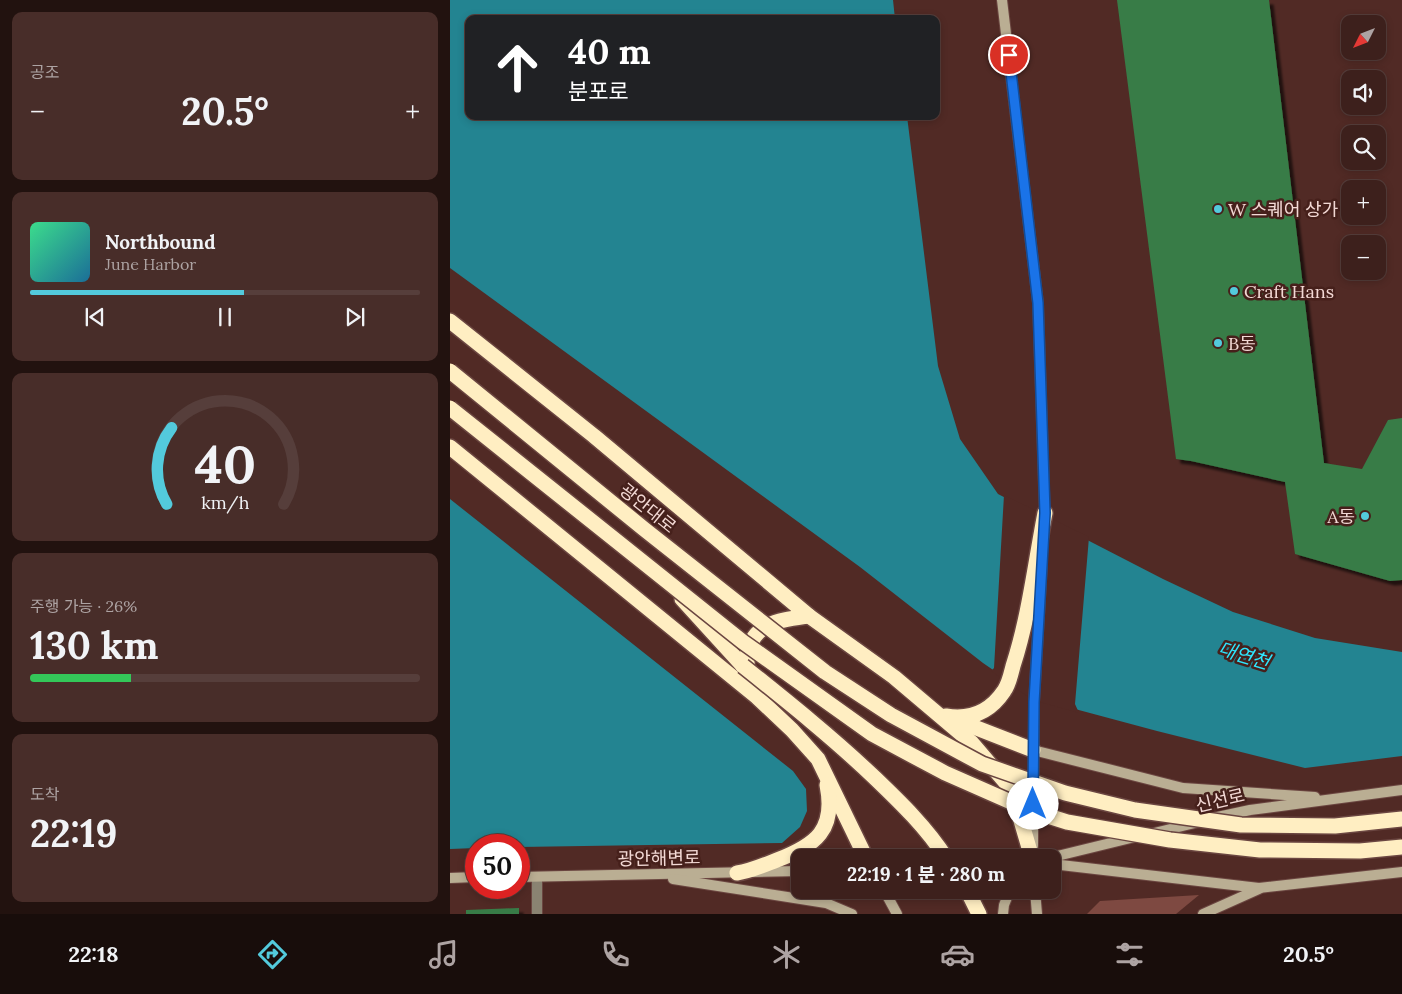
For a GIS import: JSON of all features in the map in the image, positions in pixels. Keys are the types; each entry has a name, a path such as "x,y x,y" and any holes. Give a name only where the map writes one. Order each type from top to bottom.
{"highway":[{"path":"450,321 594,436 809,616 894,677 972,743 1012,790 1029,849"},
{"name":"광안대로","path":"450,371 825,672 891,715 982,764 1065,793 1135,810 1241,825 1336,826 1402,819"},
{"path":"450,408 743,642 872,734 945,773 1029,810 1067,822 1170,840 1260,850 1360,851 1402,846"},
{"path":"450,447 751,693 812,751 862,849"},
{"path":"946,716 957,718 980,714 1005,690 1017,653 1045,513"},
{"path":"662,578 743,666 807,717 900,801 939,849"},
{"path":"751,693 747,658 754,636 776,621 809,616"},
{"path":"913,694 946,716 1034,750"},
{"path":"737,873 746,872 795,853 814,842 826,824 829,798 823,770"},
{"path":"972,899 979,914"}],"main road":[{"path":"1002,0 1038,303 1045,513 1034,702 1032,849"},
{"path":"1034,750 1182,788 1341,798"},
{"name":"신선로","path":"1061,855 1250,810 1402,790"},
{"path":"1061,865 1259,888 1402,872"},
{"name":"광안해변로","path":"530,876 791,871"},
{"path":"644,875 826,903 852,914"},
{"path":"450,878 465,877"},
{"path":"1203,914 1259,888"},
{"path":"889,899 897,914"},
{"path":"1003,914 1006,899"},
{"path":"1036,899 1037,914"}],"street":[{"path":"537,876 537,914"}],"shaded area":[{"path":"1199,895 1176,914 1087,914 1100,901"}],"water":[{"name":"대연천","path":"450,0 893,0 895,15 465,15 465,120 907,120 938,366 960,439 998,494 1163,579 1233,612 1315,638 1402,652 1402,756 1305,768 1034,698 983,663 860,567 450,268"},
{"path":"450,499 793,771 806,789 807,811 800,827 782,843 530,847 530,834 465,834 465,848 450,849"}],"pier":[{"path":"1004,495 1089,537 1075,704 1079,713 1033,700 991,671 994,668"}],"building":[{"name":"W 스퀘어 상가","path":"1117,0 1269,0 1324,463 1362,469 1388,420 1402,418 1402,580 1390,581 1295,554 1285,482 1176,459"},
{"path":"519,908 519,914 466,914 466,910"}],"place":[{"name":"W 스퀘어 상가","path":"1218,209"},
{"name":"Craft Hans","path":"1234,291"},
{"name":"B동","path":"1218,343"},
{"name":"A동","path":"1365,516"}],"route":[{"path":"1009,55 1038,303 1045,513 1034,702 1033,804"}]}
